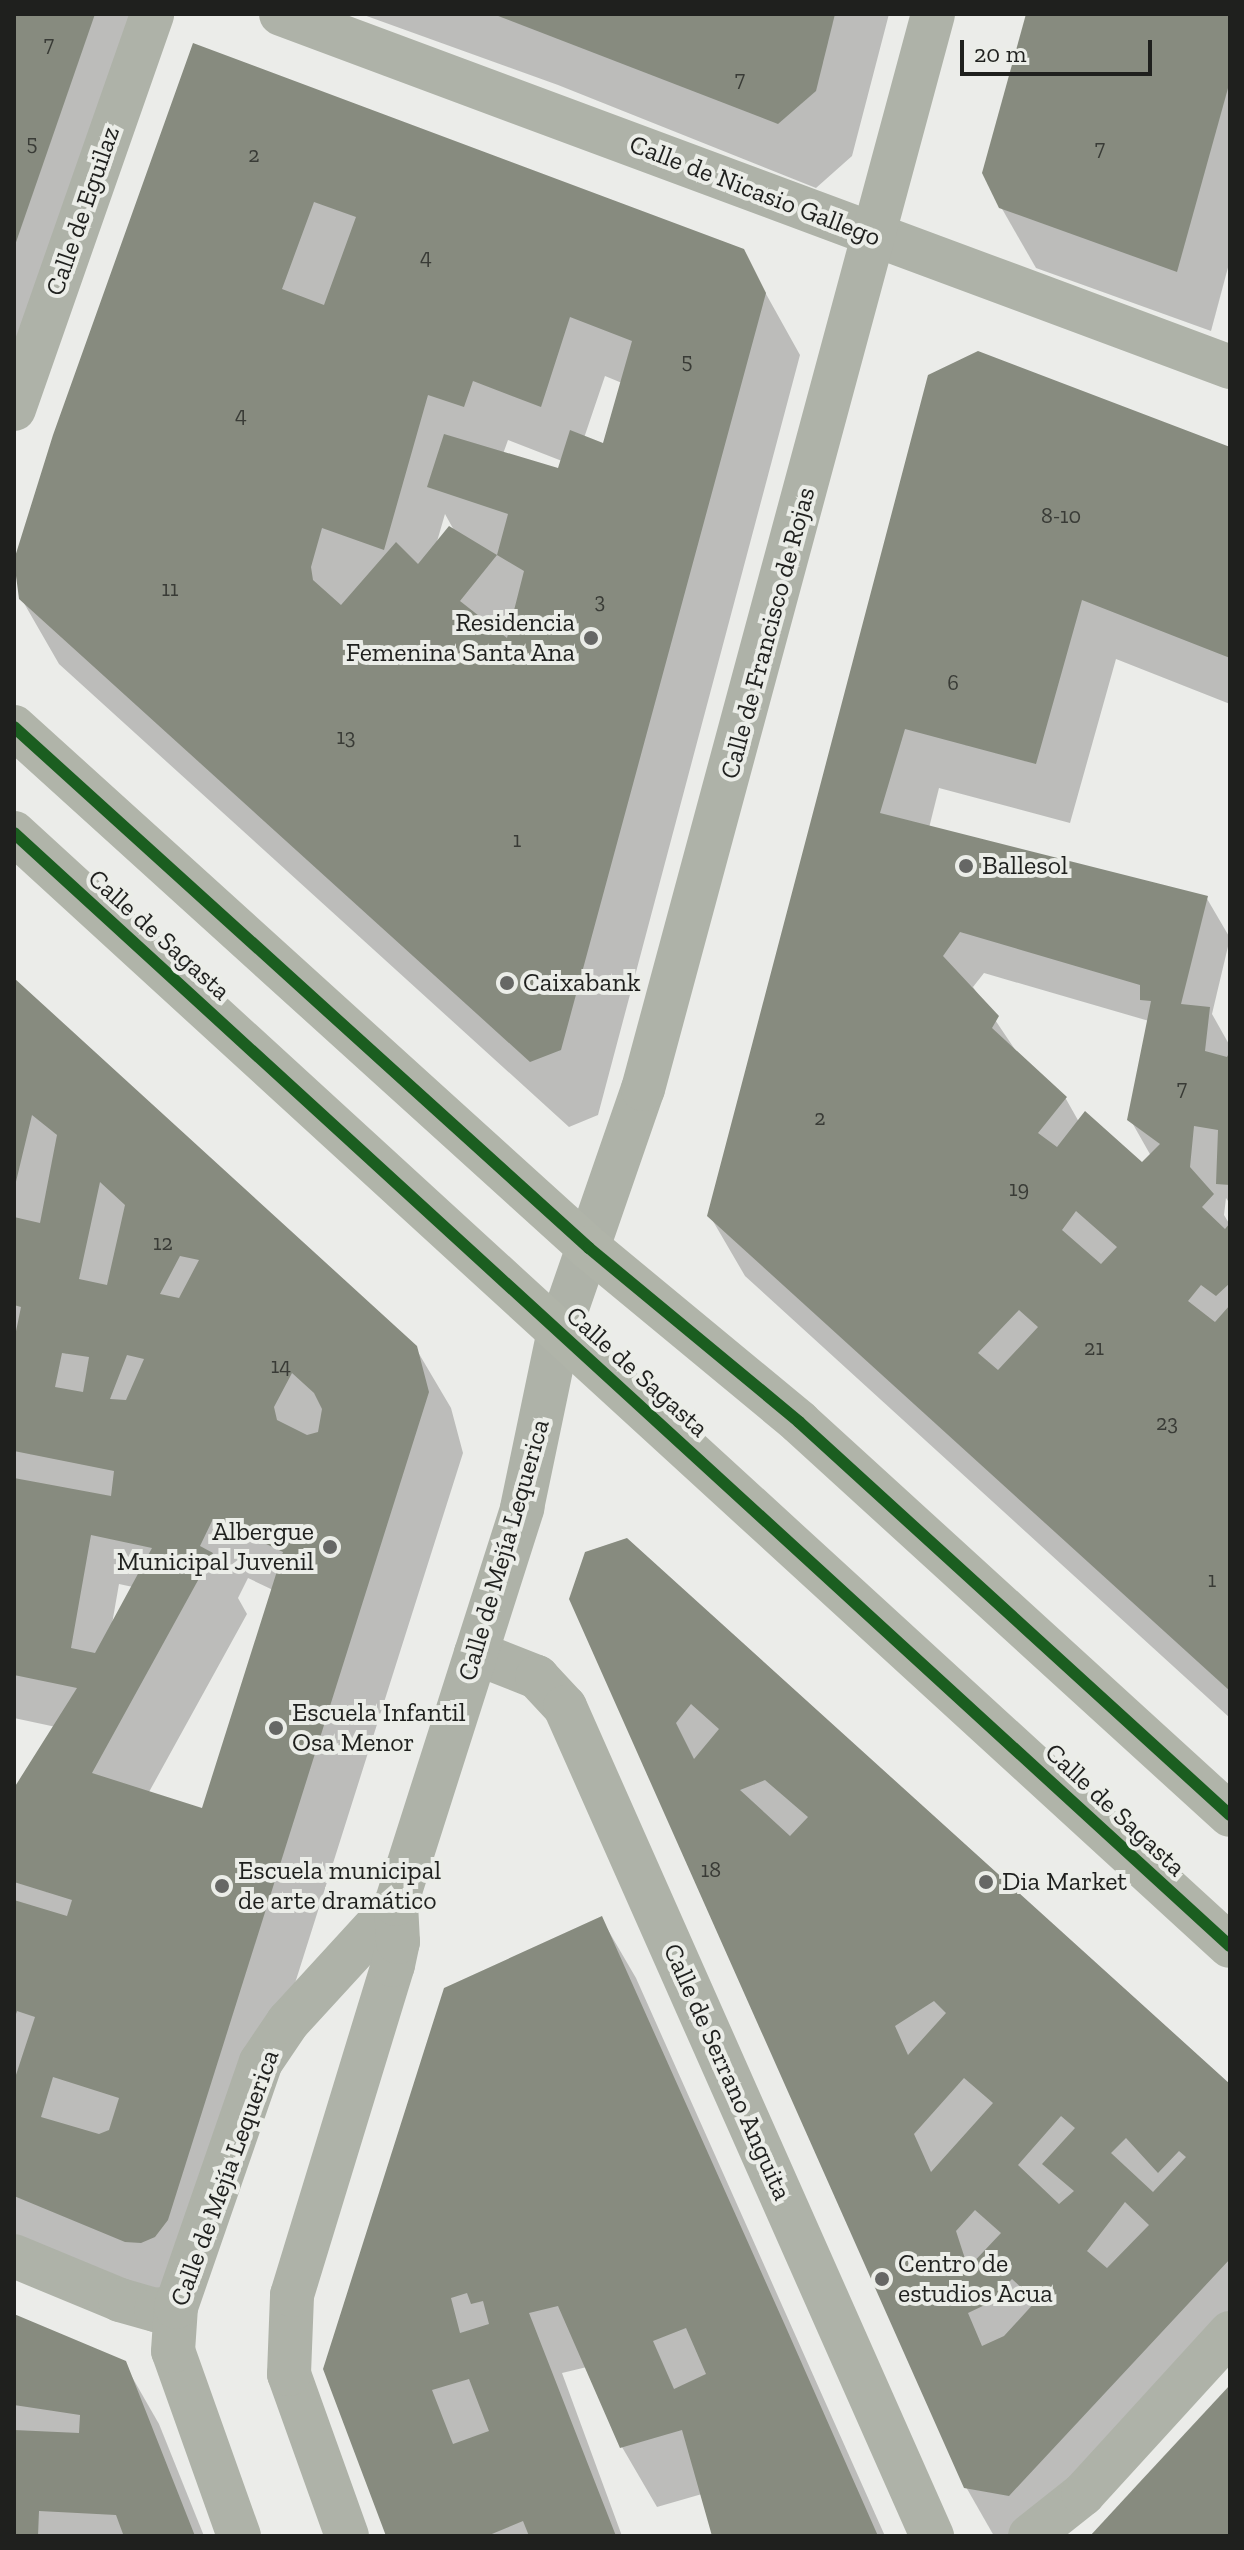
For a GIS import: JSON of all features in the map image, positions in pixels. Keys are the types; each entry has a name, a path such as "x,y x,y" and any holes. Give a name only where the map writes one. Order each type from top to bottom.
{"main road":[{"path":"14,727 589,1248 799,1422 1230,1815"},
{"name":"Calle de Sagasta","path":"14,833 1230,1946"}],"street":[{"name":"Calle de Eguilaz","path":"14,409 152,14"},
{"name":"Calle de Nicasio Gallego","path":"281,14 1230,367"},
{"name":"Calle de Francisco de Rojas","path":"589,1248 643,1089 933,14"},
{"name":"Calle de Sagasta","path":"559,1331 589,1248"},
{"name":"Calle de Mejía Lequerica","path":"347,2536 289,2374 292,2295 393,1965 398,1942 396,1904 531,1474 559,1331"},
{"name":"Calle de Serrano Anguita","path":"476,1653 537,1677 565,1707 932,2536"},
{"name":"Calle de Mejía Lequerica","path":"239,2536 173,2351 176,2307 261,2062 288,2022 396,1904"},
{"path":"14,2256 120,2300 156,2310 176,2307"},
{"path":"1030,2536 1083,2494 1230,2333"}],"building":[{"path":"14,14 95,14 14,248"},
{"path":"493,14 835,14 816,91 778,124"},
{"path":"1026,14 1230,14 1230,81 1177,272 999,208 982,173"},
{"path":"193,43 744,249 766,293 561,1050 530,1062 19,599 14,560 53,435","holes":["314,202 356,217 324,305 282,289","570,317 632,341 603,443 570,430 558,468 444,434 427,487 508,514 497,555 449,526 418,564 396,542 341,605 313,580 311,567 322,528 384,550 428,395 464,407 473,381 541,407","497,555 524,571 507,638 460,601"]},
{"path":"978,351 1230,447 1230,658 1082,600 1036,764 905,729 880,813 1208,896 1181,1004 1210,1007 1205,1051 1227,1057 1230,1051 1230,1185 1216,1184 1218,1130 1194,1126 1190,1167 1214,1194 1202,1207 1225,1229 1230,1223 1230,1283 1216,1296 1201,1285 1188,1301 1215,1322 1230,1305 1230,1691 707,1216 928,375","holes":["960,932 1140,985 1140,1000 1151,1001 1127,1120 1160,1144 1142,1162 1085,1111 1057,1147 1038,1133 1067,1097 992,1028 999,1016 943,956","1076,1211 1117,1247 1101,1264 1062,1230","1019,1310 1038,1327 998,1370 978,1353"]},
{"path":"14,978 417,1346 429,1392 168,2220 155,2237 141,2243 125,2242 14,2196 14,2081 35,2017 17,2011 14,2020 14,1900 67,1916 72,1900 14,1882 14,1788 77,1688 14,1675 14,1478 111,1496 114,1471 14,1451 14,1341 21,1307 14,1305 14,1217 40,1223 57,1135 32,1115 14,1190","holes":["100,1182 125,1205 107,1285 79,1279","180,1256 199,1260 179,1298 160,1294","62,1353 89,1357 83,1392 55,1387","127,1355 144,1359 126,1400 110,1399","292,1373 314,1393 322,1409 318,1432 307,1435 277,1420 274,1407","213,1519 283,1552 202,1808 92,1773 213,1553 200,1546","91,1535 152,1548 95,1653 71,1648","53,2077 119,2098 109,2130 99,2134 41,2117"]},
{"path":"627,1538 1230,2084 1230,2259 1009,2496 964,2488 569,1599 585,1552","holes":["691,1704 719,1729 694,1759 676,1723","765,1780 808,1817 790,1836 740,1790","934,2001 946,2013 908,2055 895,2026","964,2078 993,2103 931,2172 914,2134","1061,2116 1075,2128 1042,2164 1074,2191 1059,2204 1018,2165","1126,2138 1158,2173 1179,2151 1186,2157 1153,2192 1111,2153","1125,2202 1149,2225 1107,2268 1087,2251","975,2210 1001,2233 968,2268 956,2231","1012,2279 1036,2301 1004,2336 982,2346 968,2313 989,2303"]},
{"path":"602,1916 878,2536 712,2536 682,2430 620,2448 558,2306 529,2313 616,2536 529,2536 523,2521 487,2536 386,2536 323,2369 444,1988","holes":["467,2293 471,2304 483,2301 489,2324 460,2333 451,2298","686,2328 706,2374 674,2389 653,2341","469,2379 489,2431 453,2444 432,2390"]},
{"path":"14,2314 126,2361 195,2536 92,2536 123,2534 116,2515 39,2511 38,2536 14,2536 14,2430 79,2433 80,2415 14,2405"},
{"path":"1230,2385 1230,2536 1090,2536 1138,2484"}],"cycle path":[{"path":"14,727 589,1248 799,1422 1230,1815"},
{"path":"14,833 1230,1946"}],"place":[{"name":"Residencia Femenina Santa Ana","path":"591,638"},
{"name":"Ballesol","path":"966,866"},
{"name":"Caixabank","path":"507,983"},
{"name":"Albergue Municipal Juvenil","path":"330,1547"},
{"name":"Escuela Infantil Osa Menor","path":"276,1728"},
{"name":"Dia Market","path":"986,1882"},
{"name":"Escuela municipal de arte dramático","path":"222,1886"},
{"name":"Centro de estudios Acua","path":"882,2279"}]}
